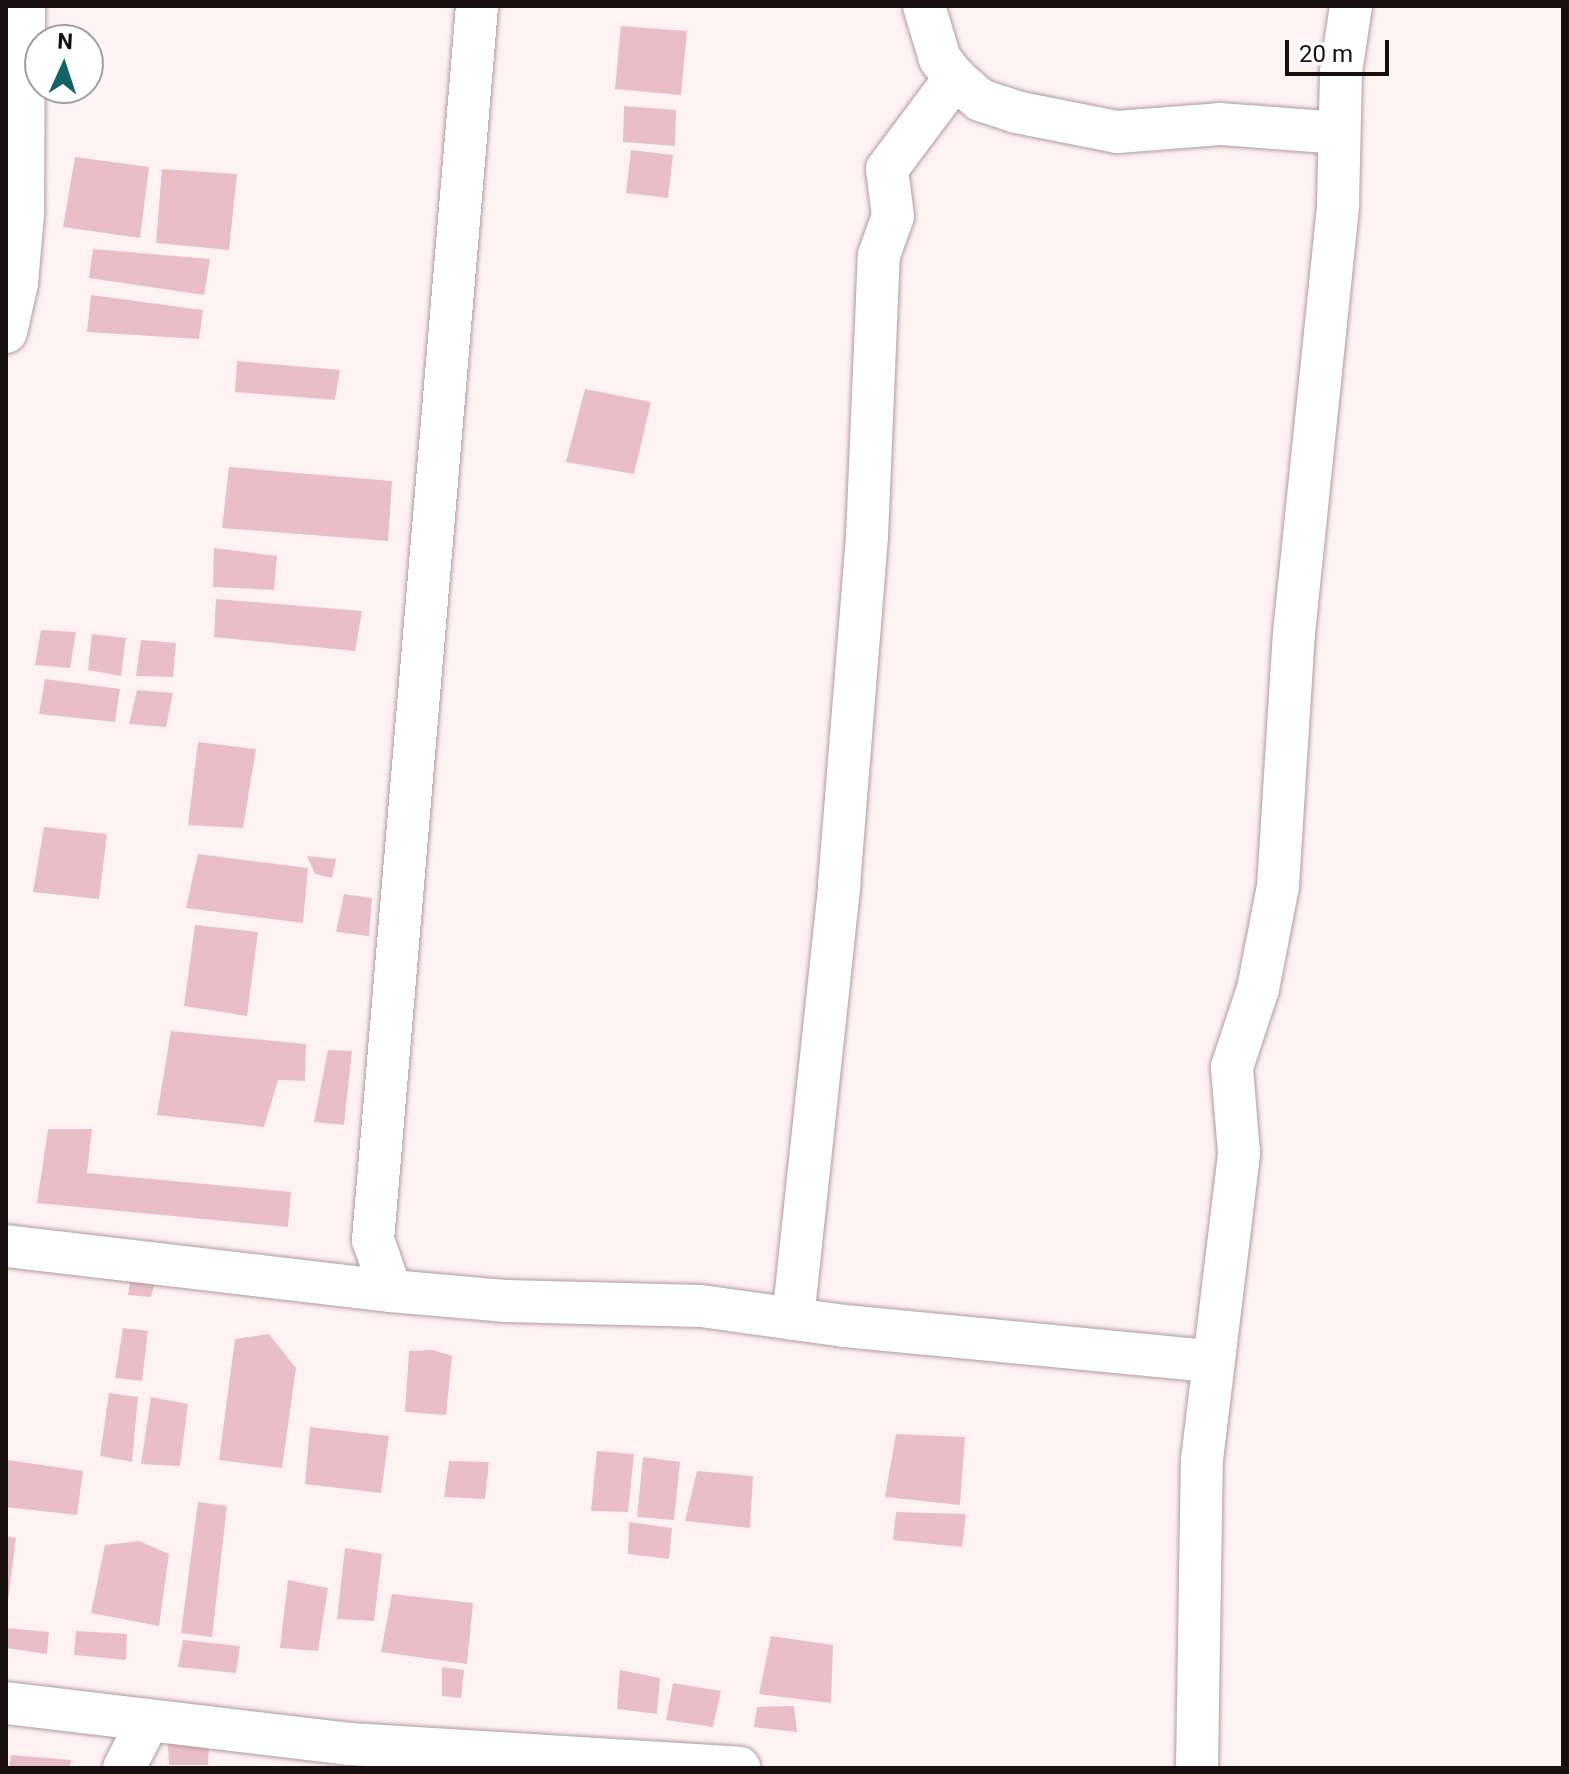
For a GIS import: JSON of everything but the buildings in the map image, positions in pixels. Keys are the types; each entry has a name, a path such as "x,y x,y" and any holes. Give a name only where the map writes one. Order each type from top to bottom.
{"street":[{"path":"6,332 23,214 24,6"},
{"path":"391,1291 373,1240 477,6"},
{"path":"924,6 928,30 955,78 980,100 1083,128 1139,131 1220,124 1339,133"},
{"path":"1197,1768 1202,1476 1210,1361 1237,1204 1239,1153 1232,1067 1258,989 1278,886 1294,633 1338,204 1339,133 1351,6"},
{"path":"793,1319 839,885 867,537 879,255 893,216 887,169 955,78"},
{"path":"6,1246 391,1291 506,1301 701,1306 793,1319 1210,1361"},
{"path":"6,1703 550,1764 739,1768"},
{"path":"124,1768 148,1721"}]}
